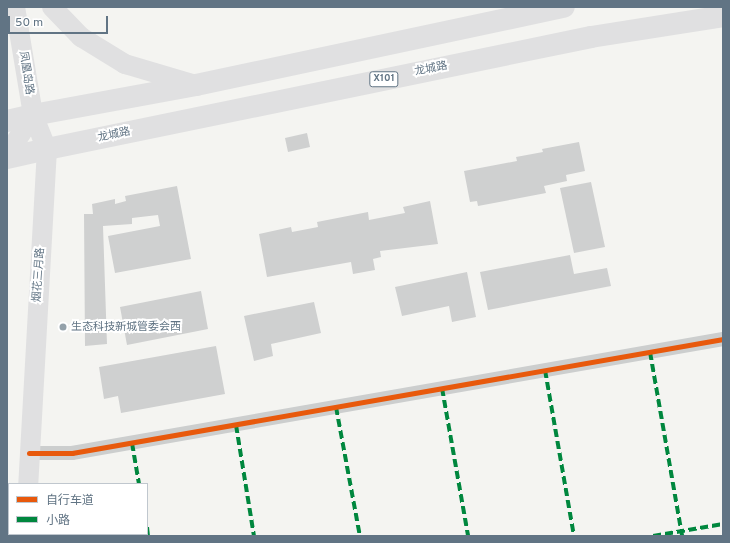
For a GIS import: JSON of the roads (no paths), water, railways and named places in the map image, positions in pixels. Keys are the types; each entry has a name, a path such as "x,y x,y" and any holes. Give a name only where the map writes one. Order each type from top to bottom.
{"main road":[{"path":"7,35 14,7"},
{"name":"凤凰岛路","path":"14,7 33,116"},
{"path":"52,7 81,37 125,64 196,85"},
{"path":"7,121 196,85 564,7"},
{"name":"龙城路","path":"7,158 591,37 723,16"},
{"path":"7,155 33,116"},
{"name":"烟花三月路","path":"28,483 47,150 33,116"}],"street":[{"path":"29,453 72,453 723,339"}],"place":[{"name":"生态科技新城管委会西","path":"63,327"}]}
